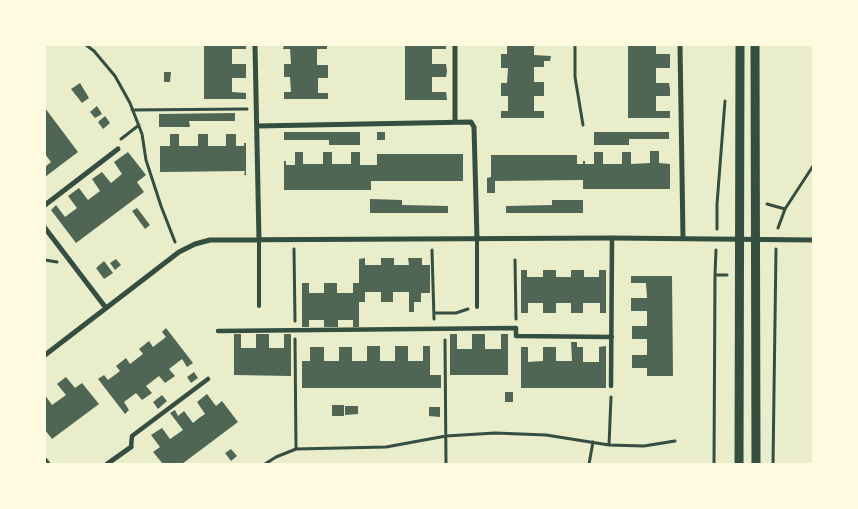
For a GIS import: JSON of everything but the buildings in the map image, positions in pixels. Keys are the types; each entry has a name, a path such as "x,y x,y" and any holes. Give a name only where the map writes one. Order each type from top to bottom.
{"street":[{"path":"255,45 258,241"},
{"path":"455,45 455,122"},
{"path":"680,45 683,238"},
{"path":"739,464 740,45"},
{"path":"755,45 756,464"},
{"path":"257,126 471,122 474,126 477,239"},
{"path":"45,205 118,148"},
{"path":"45,228 106,308"},
{"path":"611,386 612,238"},
{"path":"45,355 179,252 195,244 210,240 683,238 813,240"},
{"path":"218,331 516,328 516,336 612,337"},
{"path":"107,464 131,447 132,436 208,379"},
{"path":"45,460 48,464"}],"lane":[{"path":"477,239 477,306"},
{"path":"258,241 259,306"}],"path":[{"path":"86,45 94,51 114,76 139,125 146,160 179,252"},
{"path":"576,45 575,77 583,125"},
{"path":"714,464 717,204 725,96"},
{"path":"132,110 256,109"},
{"path":"118,148 121,139 139,125"},
{"path":"773,464 774,274 778,223 813,166"},
{"path":"432,239 434,329"},
{"path":"294,241 296,449"},
{"path":"515,260 516,328"},
{"path":"434,313 456,313 477,306"},
{"path":"445,329 446,464"},
{"path":"609,445 611,386"},
{"path":"266,464 276,457 296,449 386,447 446,436 495,433 546,434 609,445 644,446 675,440"},
{"path":"589,464 593,442"}]}
